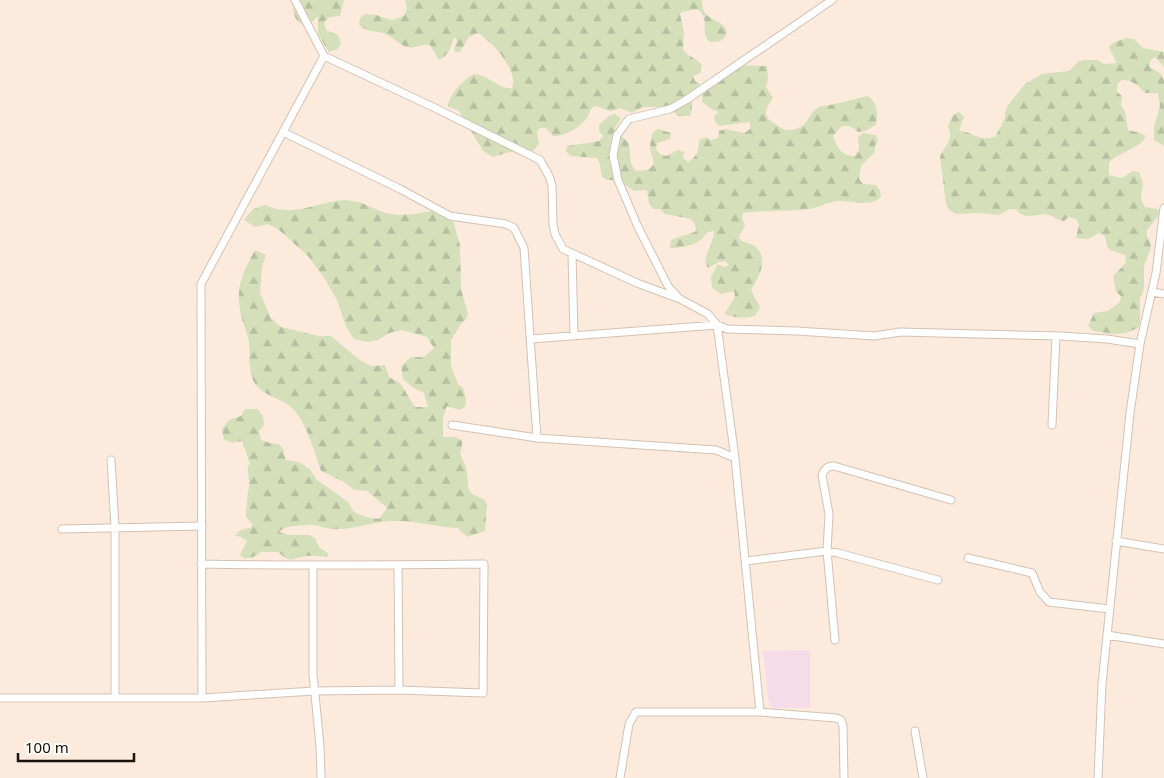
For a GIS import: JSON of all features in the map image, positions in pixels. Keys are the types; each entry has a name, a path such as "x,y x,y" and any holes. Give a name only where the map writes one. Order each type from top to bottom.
{"street":[{"path":"295,0 324,56 540,160 552,185 552,214 555,234 563,249 637,283 680,299 708,314 716,325 735,458 760,712"},
{"path":"680,299 668,286 638,227 618,180 613,155 617,134 629,119 670,109 686,100 832,0"},
{"path":"202,698 202,284 324,56"},
{"path":"283,132 400,189 450,216 506,224 514,228 524,248 537,438"},
{"path":"1098,778 1102,684 1130,413 1140,344 1156,273 1164,208"},
{"path":"572,254 574,336"},
{"path":"1152,292 1164,294"},
{"path":"530,339 716,325 727,329 875,336 900,332 1056,336 1107,339 1140,344"},
{"path":"1052,425 1056,336"},
{"path":"452,425 537,438 716,450 735,458"},
{"path":"111,460 114,527 115,698"},
{"path":"835,640 827,551 829,514 822,474 829,466 951,500"},
{"path":"62,529 202,526"},
{"path":"1116,541 1164,549"},
{"path":"746,561 827,551 838,552 938,580"},
{"path":"968,558 1032,573 1040,592 1049,602 1109,609"},
{"path":"0,698 202,698 314,691 399,690 483,693 484,564 313,566 201,564"},
{"path":"398,565 399,690"},
{"path":"313,566 314,691 320,746 321,778"},
{"path":"1107,635 1164,644"},
{"path":"620,778 629,724 636,712 760,712 836,718 841,720 843,726 844,778"},
{"path":"915,731 923,778"}],"shaded area":[{"path":"810,650 810,708 773,708 769,705 763,651"}],"green space":[{"path":"295,0 344,0 340,16 330,17 324,22 326,30 338,35 341,43 338,49 329,52 318,34 318,16 308,26 303,25 297,20 293,9"},
{"path":"405,0 702,0 705,13 725,27 727,32 721,40 710,42 705,34 704,17 697,9 680,14 684,32 683,50 702,66 700,73 693,76 695,81 701,85 700,91 693,101 690,116 677,116 671,107 642,107 632,113 620,108 609,111 595,106 583,122 575,129 566,133 553,136 546,128 540,128 537,132 539,144 533,151 517,150 493,157 483,151 459,111 448,106 451,97 458,88 466,79 474,74 485,77 503,87 512,88 512,73 508,65 497,50 478,33 469,37 460,52 455,52 454,50 457,40 454,37 449,50 439,60 430,45 407,47 386,34 368,30 359,25 360,18 365,14 392,20 404,16 407,8"},
{"path":"1127,38 1134,39 1143,48 1164,52 1164,67 1155,57 1150,61 1150,67 1161,74 1164,80 1164,146 1154,140 1154,127 1160,106 1158,93 1145,93 1132,82 1122,80 1117,84 1117,92 1122,96 1121,106 1125,111 1128,130 1146,136 1134,148 1109,163 1109,175 1122,178 1133,171 1139,172 1143,183 1141,196 1143,204 1145,207 1158,209 1159,215 1147,230 1147,237 1151,248 1144,266 1144,286 1140,298 1140,323 1138,328 1126,333 1114,334 1093,331 1088,326 1094,313 1108,311 1120,302 1121,296 1116,292 1113,276 1126,262 1125,255 1110,250 1105,236 1099,233 1088,239 1076,238 1079,225 1076,219 1069,217 1064,221 1044,214 1027,216 1016,209 1010,209 999,215 981,213 956,214 949,210 946,204 940,157 950,139 948,127 953,115 959,112 964,117 959,131 983,138 995,137 1005,118 1008,105 1025,84 1042,74 1069,71 1079,61 1098,60 1104,64 1116,63 1109,46"},
{"path":"742,65 767,66 768,79 766,87 773,98 766,113 772,122 785,130 801,127 819,107 868,96 874,102 876,109 876,125 865,131 858,132 850,126 841,127 833,136 836,144 844,153 855,156 859,150 858,137 863,133 876,135 878,141 875,146 875,152 861,166 859,179 863,184 876,185 881,197 866,203 836,201 810,209 743,213 742,219 745,225 739,239 757,248 762,258 762,264 759,275 751,290 760,307 755,316 739,318 725,313 735,297 734,291 721,294 712,288 711,276 718,264 724,267 729,265 725,261 708,268 705,262 714,231 708,232 693,244 670,248 671,241 674,239 696,231 695,224 691,219 665,214 660,209 653,209 649,204 647,190 634,191 618,180 607,180 602,177 597,158 571,156 566,152 567,146 599,141 603,136 599,131 599,125 609,116 615,114 621,118 615,128 617,134 627,142 632,166 636,171 652,167 653,159 650,143 653,132 658,129 671,133 670,139 657,143 656,149 660,154 666,156 678,150 684,152 683,158 688,162 697,153 699,140 706,137 711,140 718,138 719,131 725,129 744,133 750,129 750,122 719,126 715,122 714,116 719,112 702,102 702,91"},
{"path":"345,200 359,202 385,213 398,215 415,214 442,209 452,217 460,245 461,289 468,314 451,340 451,366 458,384 463,388 466,400 465,407 459,410 447,406 443,418 443,437 456,437 462,441 460,453 466,470 469,490 474,495 484,499 487,505 485,531 467,537 458,528 396,521 339,529 311,525 292,526 279,532 289,535 309,535 315,538 319,547 329,554 327,557 309,556 289,560 278,552 261,552 245,559 240,555 247,541 235,536 239,531 252,527 252,524 246,517 249,484 248,466 250,464 242,441 233,443 224,440 222,429 229,420 241,416 245,409 258,409 263,416 264,425 259,431 261,440 279,444 283,449 286,460 299,462 310,469 316,479 348,502 354,512 366,517 379,519 387,508 367,491 354,490 344,482 321,471 300,417 290,406 266,394 256,386 251,376 249,341 239,305 239,288 243,274 255,250 266,255 262,267 260,293 271,318 281,327 319,336 331,336 361,361 372,366 385,365 389,377 400,383 415,407 428,407 424,393 412,387 403,379 401,366 411,357 424,357 434,348 427,337 402,330 389,333 378,340 367,342 354,339 346,327 338,302 325,279 308,256 279,230 268,224 255,227 244,220 253,209 265,205 275,209 295,210"}]}
